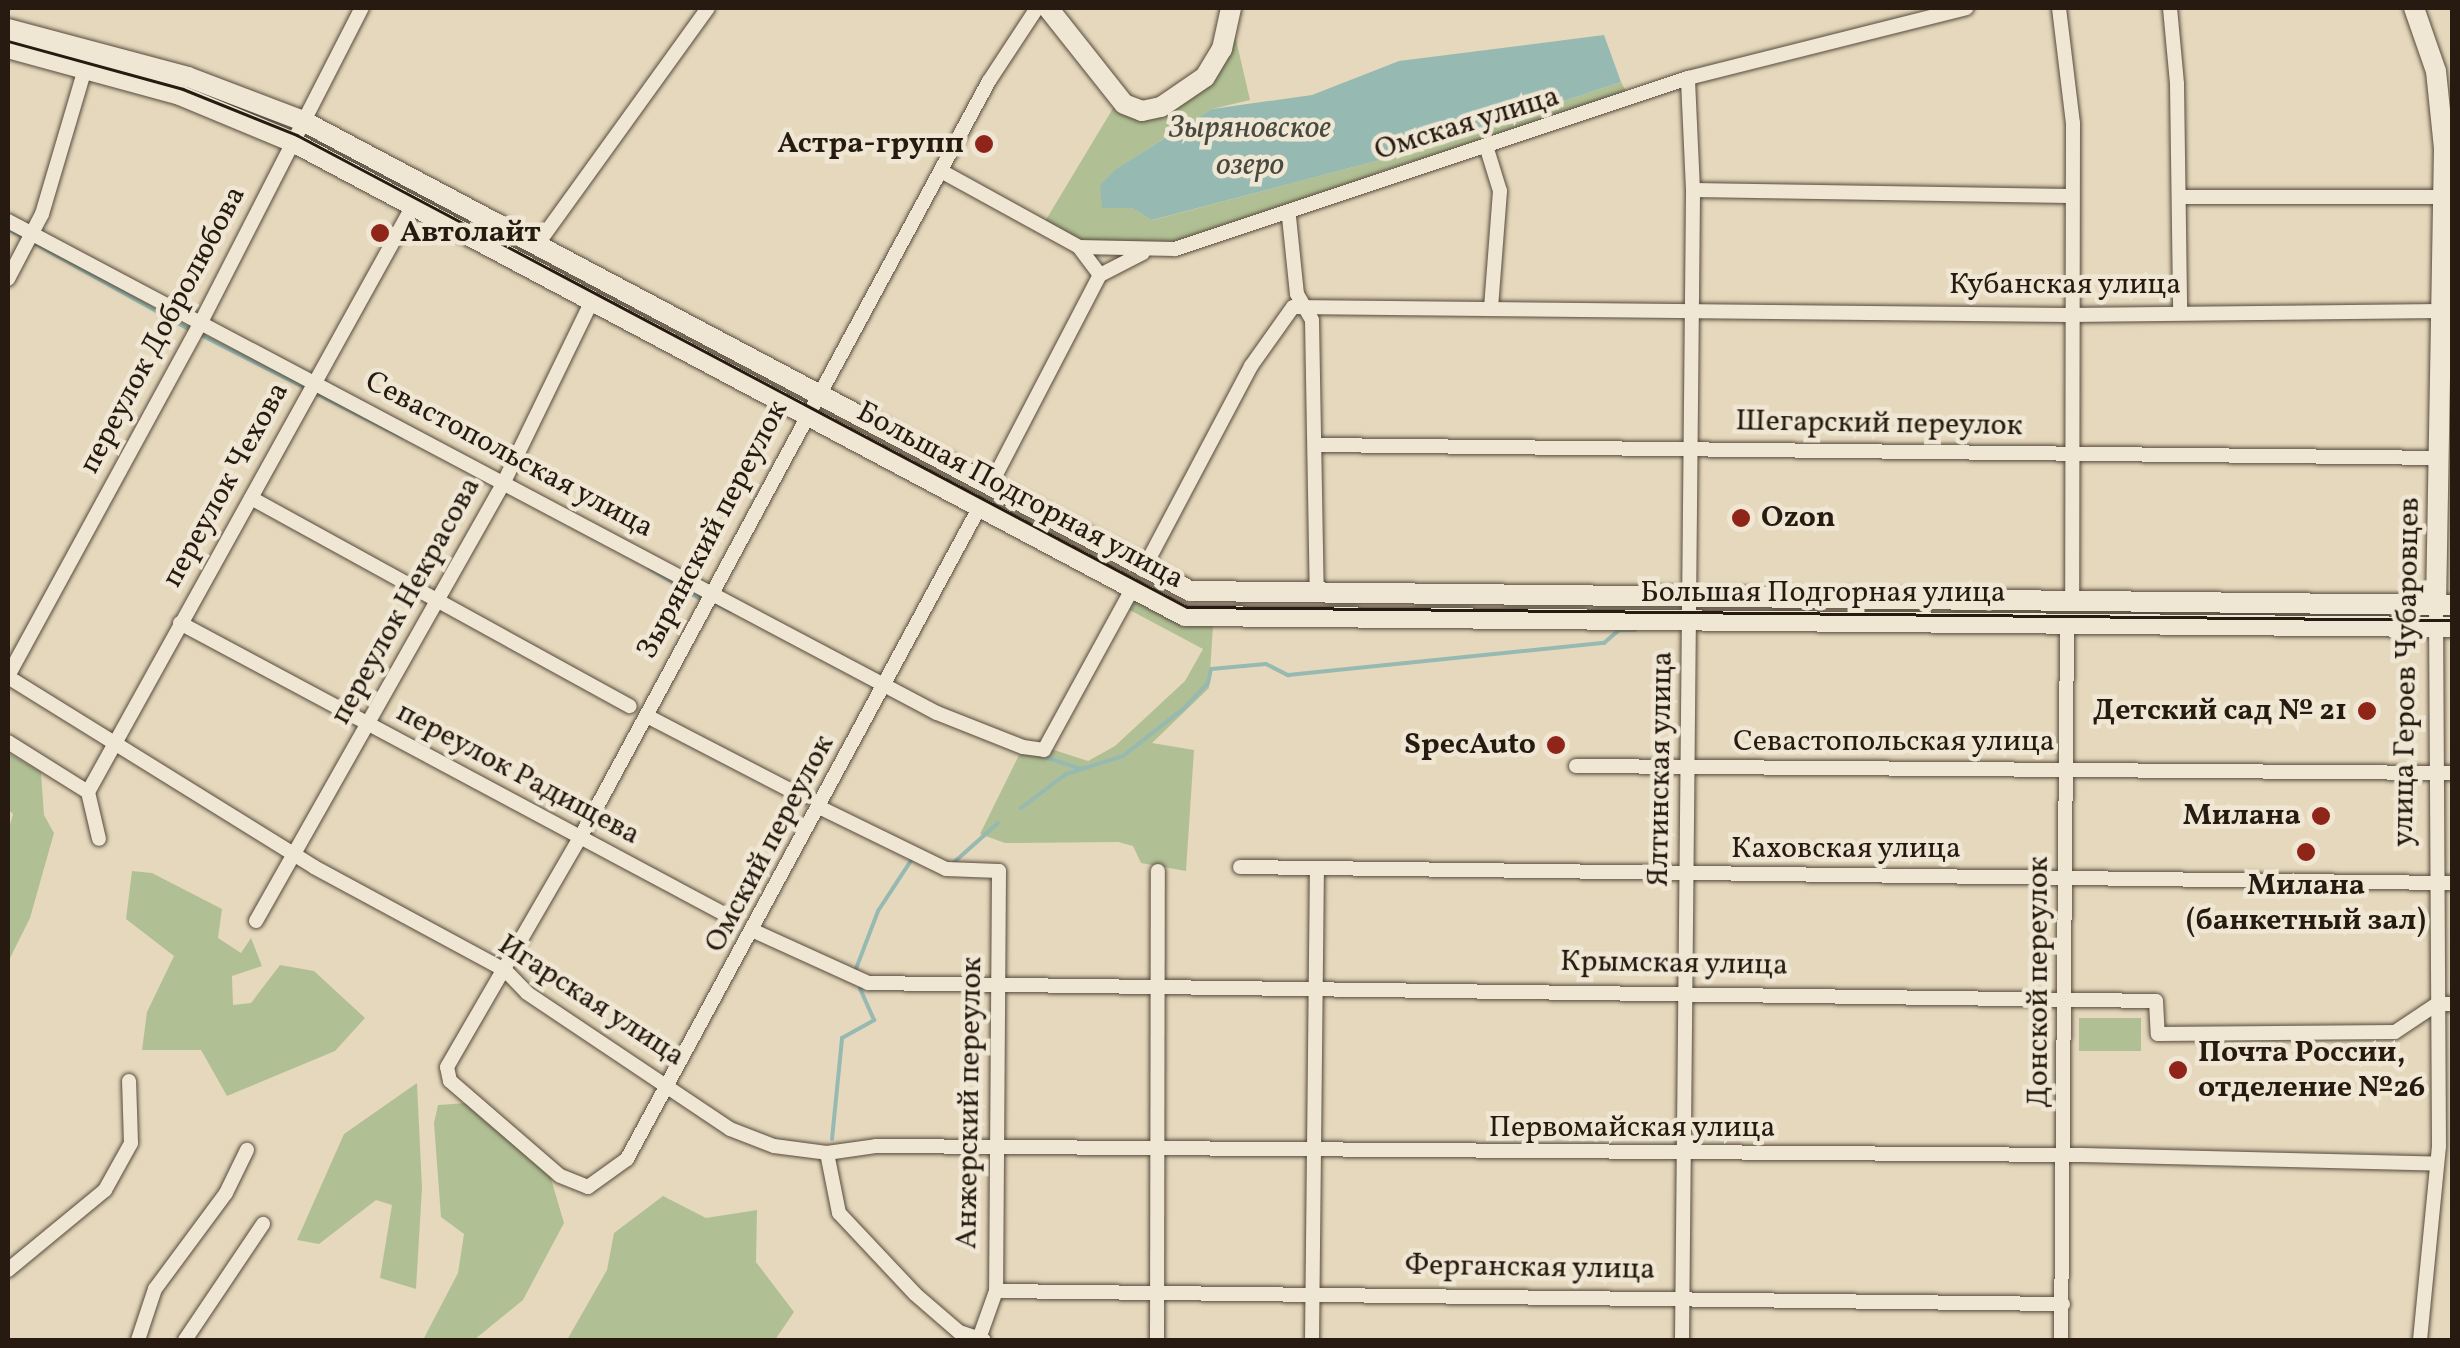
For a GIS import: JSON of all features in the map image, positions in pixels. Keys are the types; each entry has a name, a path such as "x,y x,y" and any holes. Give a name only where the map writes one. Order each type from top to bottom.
{"main road":[{"path":"1048,8 1124,104 1142,111 1160,107 1205,77 1222,49 1231,8"},
{"name":"улица Героев Чубаровцев","path":"2414,8 2436,71 2448,148 2442,197 2441,311 2444,605"},
{"name":"Большая Подгорная улица","path":"8,29 188,77 304,122 1143,570 1204,592 2444,605"},
{"name":"Большая Подгорная улица","path":"8,48 232,114 294,142 978,510 1185,616 1690,624 2444,627"}],"street":[{"name":"переулок Добролюбова","path":"8,677 200,326 362,8"},
{"path":"537,246 708,8"},
{"name":"Зырянский переулок","path":"588,1187 559,1175 450,1081 447,1067 580,838 816,393 940,170 1037,8"},
{"name":"Омская улица","path":"940,170 1079,247 1144,253 1289,216 1381,178 1487,148 1688,78 1966,8"},
{"path":"2058,8 2069,52 2072,602"},
{"path":"2170,8 2180,312"},
{"path":"8,279 68,138 85,69"},
{"name":"Ялтинская улица","path":"1682,1340 1690,624 1692,190 1688,78"},
{"path":"1487,148 1500,191 1491,308"},
{"path":"1692,190 2069,196"},
{"path":"2179,197 2442,197"},
{"name":"переулок Чехова","path":"88,792 414,204"},
{"path":"1289,216 1297,294 1312,320 1317,595"},
{"name":"Севастопольская улица","path":"8,221 937,714 1044,750 1131,591"},
{"path":"1079,247 1100,275"},
{"path":"990,486 1100,275 1144,253"},
{"name":"переулок Некрасова","path":"256,921 370,726 503,484 592,301"},
{"path":"1143,570 1251,366 1293,307 1304,307"},
{"name":"Кубанская улица","path":"1304,307 2068,315 2441,311"},
{"name":"Шегарский переулок","path":"1317,445 2440,458"},
{"path":"251,498 630,706"},
{"name":"Омский переулок","path":"588,1187 627,1159 672,1087 978,510"},
{"name":"улица Героев Чубаровцев","path":"2420,1340 2445,1004 2435,882 2444,605"},
{"name":"переулок Радищева","path":"180,623 726,915"},
{"name":"Донской переулок","path":"2061,1340 2066,1155 2067,624"},
{"name":"Игарская улица","path":"8,677 297,855 506,971 526,993 730,1128 774,1146 827,1154"},
{"path":"647,716 803,797"},
{"path":"8,742 88,792 99,838"},
{"name":"Севастопольская улица","path":"1576,766 2452,773"},
{"name":"Анжерский переулок","path":"821,808 949,870 996,869 1000,983 996,1290 982,1338"},
{"name":"Каховская улица","path":"1240,867 1317,872 1688,878 2066,875 2452,883"},
{"path":"1157,1340 1158,872"},
{"path":"1312,1340 1317,872"},
{"name":"Крымская улица","path":"754,931 855,981 2156,1001 2158,1034 2396,1032 2445,1004"},
{"path":"8,1270 105,1190 131,1144 129,1081"},
{"name":"Первомайская улица","path":"827,1154 876,1146 1684,1156 2066,1155 2436,1164"},
{"path":"138,1340 136,1332 155,1289 226,1193 247,1150"},
{"path":"827,1154 839,1213 915,1294 960,1332 982,1338"},
{"path":"185,1340 263,1224"},
{"name":"Ферганская улица","path":"996,1290 2062,1304"}],"green space":[{"path":"1234,31 1250,100 1212,109 1117,168 1132,208 1153,220 1414,151 1621,82 1628,95 1379,172 1288,213 1172,246 1080,243 1044,223 1115,105 1162,113"},
{"path":"1133,596 1213,626 1209,688 1152,743 1194,750 1186,871 1141,863 1133,846 1118,842 1005,843 980,834 1021,751 1054,750 1088,761 1115,746 1185,681 1203,649 1126,608"},
{"path":"8,753 41,772 44,815 54,833 30,918 8,962 8,832 13,814 8,809"},
{"path":"132,871 152,873 222,909 218,938 241,953 251,938 262,966 232,976 233,1005 251,1003 280,965 314,971 365,1018 335,1051 227,1096 201,1050 142,1050 147,1012 174,956 126,919"},
{"path":"2079,1018 2141,1018 2141,1051 2079,1051"},
{"path":"417,1083 422,1188 416,1289 380,1278 392,1205 376,1200 319,1244 297,1240 344,1134"},
{"path":"467,1103 549,1172 564,1223 523,1300 474,1340 423,1340 458,1273 464,1234 441,1217 434,1123 438,1105"},
{"path":"663,1196 706,1218 757,1210 756,1262 794,1312 775,1340 567,1340 607,1270 614,1233"}],"water":[{"name":"Зыряновское озеро","path":"1604,35 1621,82 1414,151 1152,220 1132,208 1102,208 1100,185 1117,168 1212,109 1312,95 1399,61"}],"waterway":[{"path":"8,229 25,238"},
{"path":"34,243 190,330"},
{"path":"201,335 402,437"},
{"path":"649,568 702,600"},
{"path":"717,604 730,611"},
{"path":"1021,808 1066,774 1123,756 1183,709 1208,683 1211,669 1266,664 1288,675 1604,643 1619,630 1635,630"},
{"path":"1042,756 1081,769"},
{"path":"951,865 998,823"},
{"path":"854,974 878,911 912,859"},
{"path":"832,1139 842,1038 874,1020 860,988"}],"tram line":[{"path":"8,41 183,89 297,135 1187,607 2452,620"}],"place":[{"name":"Астра-групп","path":"984,144"},
{"name":"Автолайт","path":"380,233"},
{"name":"Ozon","path":"1741,518"},
{"name":"Детский сад № 21","path":"2367,711"},
{"name":"SpecAuto","path":"1556,745"},
{"name":"Милана","path":"2321,816"},
{"name":"Милана (банкетный зал)","path":"2306,852"},
{"name":"Почта России, отделение №26","path":"2178,1070"}]}
